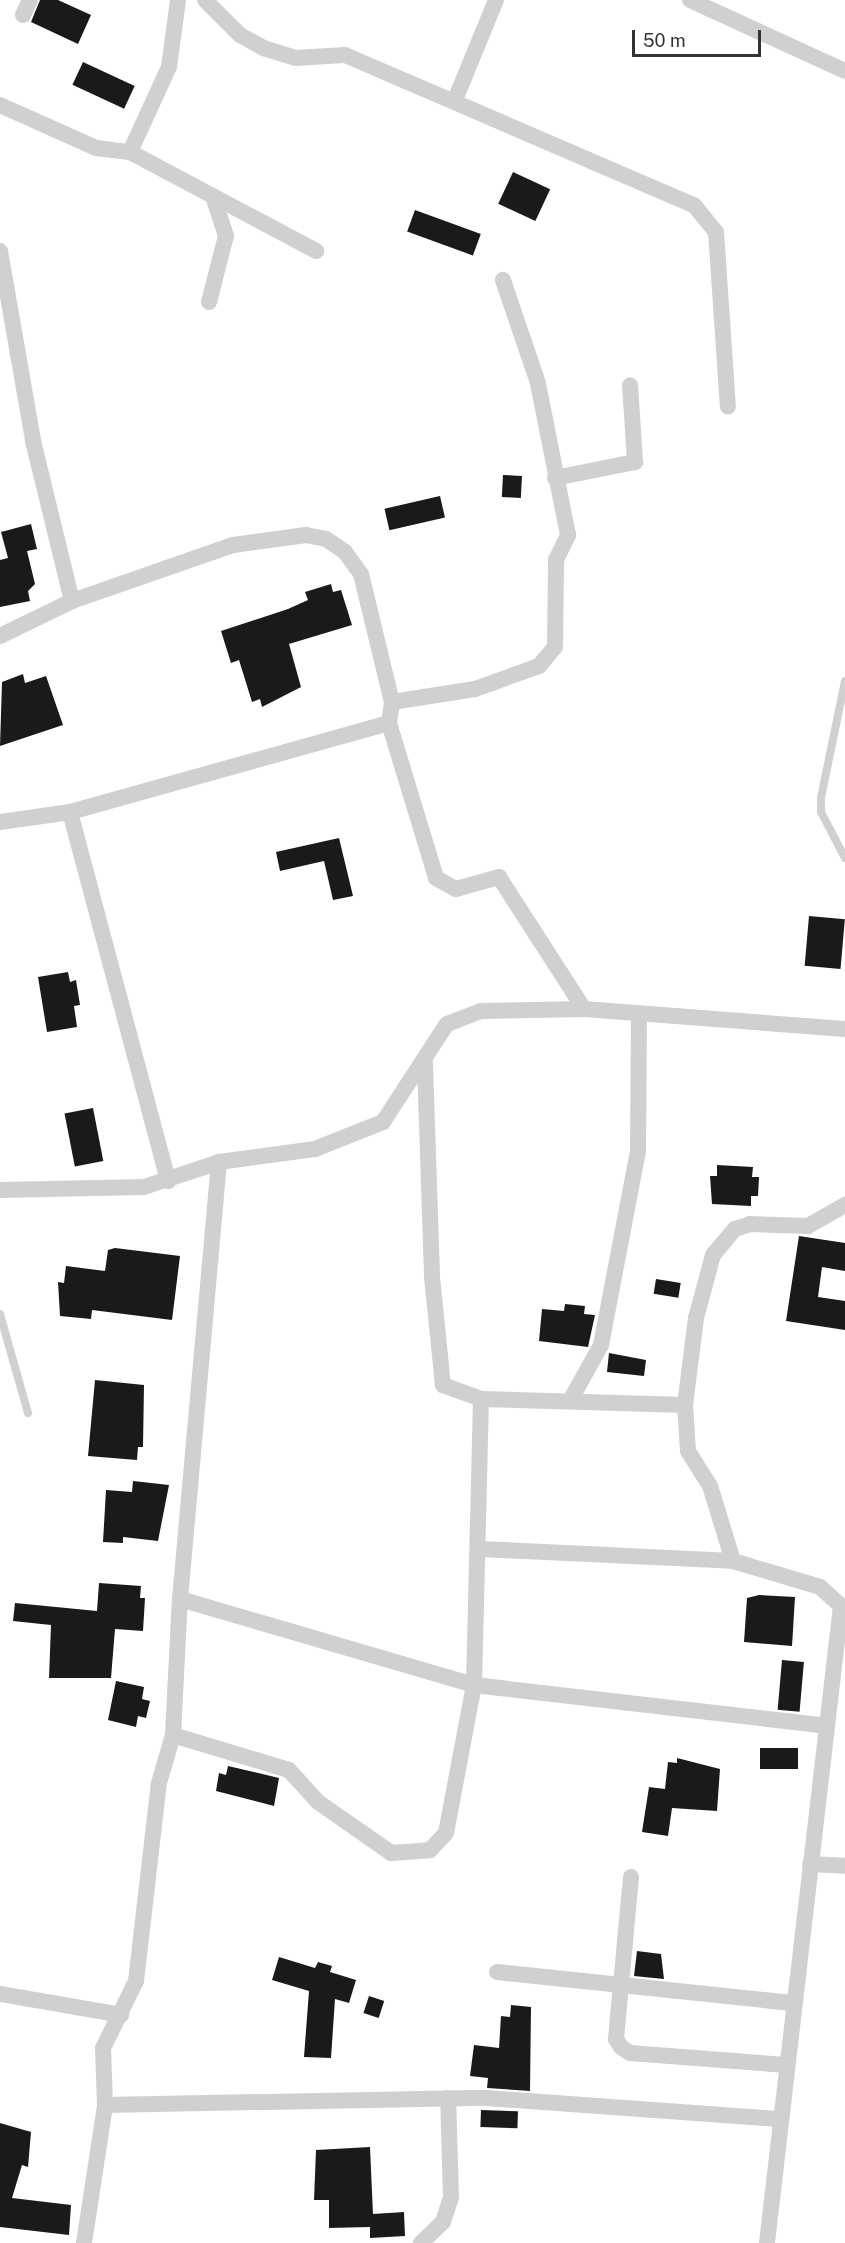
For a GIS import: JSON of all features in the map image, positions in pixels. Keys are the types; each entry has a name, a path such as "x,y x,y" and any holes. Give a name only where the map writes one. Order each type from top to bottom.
{"street":[{"path":"23,15 30,0"},
{"path":"130,152 169,67 178,0"},
{"path":"205,0 240,35 286,57 345,55 455,100 694,205 708,218 716,232 728,407"},
{"path":"455,100 496,0"},
{"path":"690,0 845,71"},
{"path":"0,105 96,148 130,152 316,252"},
{"path":"209,302 226,236 214,198"},
{"path":"0,251 33,441 72,601"},
{"path":"392,702 475,689 548,659 555,647 556,561 568,535 538,383 503,280"},
{"path":"555,478 635,462 630,385"},
{"path":"0,636 72,601 233,545 306,535 326,539 345,552 361,574 392,702 389,723 436,878 456,889 499,877 584,1009"},
{"path":"0,822 70,812 389,723"},
{"path":"70,812 168,1181"},
{"path":"0,1190 144,1187 168,1181 219,1162 305,1152 382,1122 425,1064 437,1038 458,1017 481,1011 584,1009 845,1029"},
{"path":"571,1399 601,1345 638,1151 639,1014"},
{"path":"425,1064 440,1381 481,1399 571,1399 685,1405"},
{"path":"84,2243 105,2105 103,2048 136,1981 159,1782 173,1735 180,1599 219,1162"},
{"path":"733,1561 710,1486 688,1451 685,1405 696,1318 713,1255 724,1238 750,1224 808,1226 845,1205"},
{"path":"173,1735 272,1762 299,1779 318,1803 369,1842 414,1855 430,1850 446,1833 474,1684 481,1549 481,1399"},
{"path":"481,1549 733,1561 820,1587 841,1606 767,2243"},
{"path":"180,1599 474,1684 827,1725"},
{"path":"810,1864 845,1866"},
{"path":"631,1877 623,1985 615,2038 630,2053 787,2065"},
{"path":"497,1972 794,2003"},
{"path":"0,1994 121,2015"},
{"path":"105,2105 447,2097 649,2106 781,2119"},
{"path":"421,2243 443,2222 451,2197 447,2097"}],"lane":[{"path":"845,681 821,798 821,812 845,858"},
{"path":"0,1314 28,1413"}],"building":[{"path":"40,0 58,0 91,15 78,44 31,22"},
{"path":"83,62 135,86 124,109 72,85"},
{"path":"513,172 550,189 535,221 498,204"},
{"path":"415,210 481,234 473,256 407,232"},
{"path":"503,475 522,476 521,498 502,497"},
{"path":"440,496 445,517 389,530 384,509"},
{"path":"31,524 37,549 27,551 35,584 28,591 30,601 0,607 0,560 8,558 1,532"},
{"path":"331,584 333,592 341,590 352,625 289,644 301,687 262,707 260,699 252,702 239,660 231,663 221,631 288,609 308,600 305,592"},
{"path":"23,674 25,683 46,676 63,725 0,746 2,682"},
{"path":"339,838 353,896 333,900 324,861 280,871 276,852"},
{"path":"809,916 845,919 841,969 805,966"},
{"path":"68,972 70,982 76,980 80,1005 74,1006 77,1027 47,1032 38,977"},
{"path":"93,1108 103,1161 75,1167 65,1114"},
{"path":"717,1165 753,1167 752,1177 759,1177 758,1196 751,1196 751,1206 712,1204 710,1176 717,1176"},
{"path":"799,1236 845,1243 845,1271 822,1267 818,1297 845,1301 845,1330 786,1321"},
{"path":"115,1248 180,1256 172,1320 92,1310 91,1319 60,1316 58,1282 64,1283 66,1266 105,1271 108,1250"},
{"path":"656,1279 681,1283 678,1298 654,1294"},
{"path":"565,1304 585,1306 584,1314 595,1315 588,1347 539,1341 542,1309 564,1311"},
{"path":"609,1353 646,1360 644,1376 607,1372"},
{"path":"95,1380 144,1385 143,1447 138,1447 137,1460 88,1456"},
{"path":"133,1481 169,1485 158,1541 123,1537 123,1543 103,1542 106,1490 132,1492"},
{"path":"99,1583 141,1586 140,1598 145,1598 143,1631 115,1629 111,1678 49,1678 51,1625 13,1621 15,1603 97,1611"},
{"path":"759,1595 795,1597 792,1646 744,1642 747,1598"},
{"path":"782,1660 804,1662 800,1712 778,1710"},
{"path":"116,1681 144,1687 142,1699 150,1701 146,1718 138,1716 136,1727 108,1720"},
{"path":"760,1748 798,1748 798,1769 760,1769"},
{"path":"677,1758 720,1769 717,1811 672,1808 668,1836 642,1832 649,1787 665,1789 668,1762 677,1763"},
{"path":"228,1766 279,1778 274,1806 216,1791 219,1773 226,1775"},
{"path":"637,1951 661,1954 664,1979 634,1976"},
{"path":"279,1957 315,1968 318,1962 332,1966 330,1972 356,1980 349,2003 335,1999 331,2058 304,2057 309,1991 272,1980"},
{"path":"369,1996 384,2001 379,2018 363,2013"},
{"path":"511,2005 531,2007 530,2091 487,2088 488,2078 470,2076 474,2045 499,2048 501,2016 510,2017"},
{"path":"481,2110 518,2111 517,2128 480,2127"},
{"path":"0,2123 31,2132 28,2167 22,2165 12,2198 71,2205 69,2235 0,2227"},
{"path":"370,2147 373,2214 404,2212 405,2236 370,2238 370,2227 329,2228 329,2200 314,2200 316,2150"}]}
